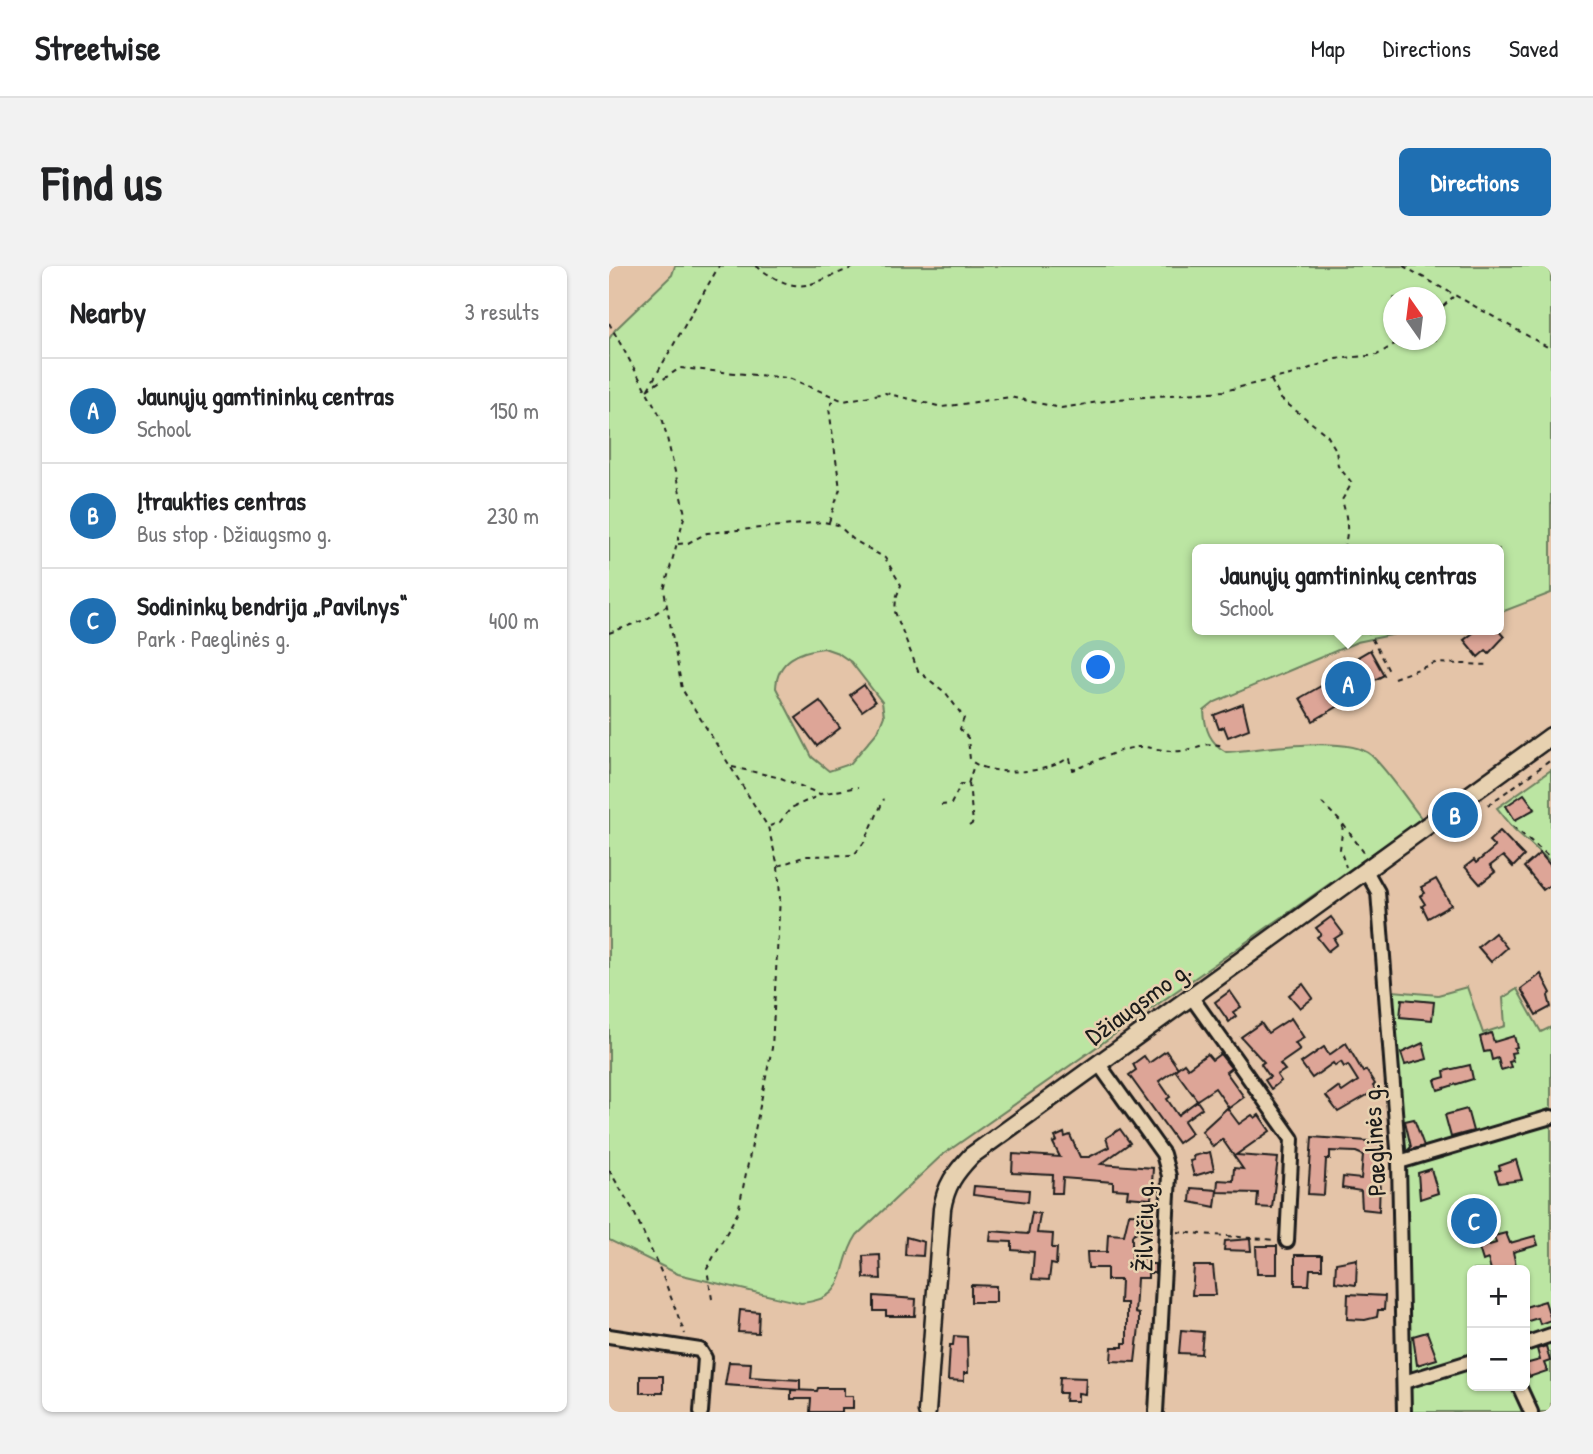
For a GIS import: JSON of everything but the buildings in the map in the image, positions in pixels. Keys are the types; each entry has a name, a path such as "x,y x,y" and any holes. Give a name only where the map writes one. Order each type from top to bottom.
{"street":[{"name":"Džiaugsmo g.","path":"927,1412 942,1209 947,1185 971,1156 1551,736"},
{"name":"Paeglinės g.","path":"1363,870 1378,892 1399,1163 1403,1412"},
{"path":"1190,995 1293,1139 1287,1241"},
{"name":"Žilvičių g.","path":"1098,1063 1163,1154 1170,1184 1156,1412"},
{"path":"1399,1163 1551,1117"},
{"path":"1530,1342 1551,1335"},
{"path":"609,1336 691,1348 703,1353 701,1412"},
{"path":"1404,1382 1467,1363"},
{"path":"1521,1391 1531,1412"}],"path":[{"path":"646,391 719,266"},
{"path":"756,266 791,286 801,287 858,266"},
{"path":"1403,266 1551,349"},
{"path":"1446,304 1454,296"},
{"path":"609,323 663,421 685,514 664,590 682,689 768,827 778,866 780,896 772,1048 738,1212 707,1269 712,1299"},
{"path":"646,391 680,368 789,378 844,401 885,393 941,407 1010,397 1061,408 1118,399 1224,391 1271,380 1335,359 1377,355 1385,350"},
{"path":"1271,380 1281,399 1327,435 1336,450 1338,467 1352,483 1348,493 1343,496 1347,518 1345,544"},
{"path":"829,523 840,492 829,408 835,397"},
{"path":"677,543 688,543 707,533 829,523 838,525 854,540 890,563 901,585 895,598 895,612 918,671 946,693 964,718 960,729 968,738 970,760 985,770 1007,772 1057,765 1066,759 1070,759 1073,770 1089,766 1119,750 1139,747 1181,751 1207,743 1224,746"},
{"path":"609,633 647,620 666,606"},
{"path":"1370,635 1390,673"},
{"path":"1394,678 1435,663 1491,665"},
{"path":"1488,805 1551,760"},
{"path":"969,827 974,814 969,782 970,769 975,764"},
{"path":"732,767 781,778 821,794"},
{"path":"941,805 951,804 961,784 969,782"},
{"path":"768,827 780,822 791,807 821,794 858,787"},
{"path":"778,866 806,856 854,855 865,841 884,799"},
{"path":"1322,803 1343,824 1363,870"},
{"path":"1343,824 1340,849 1363,870"},
{"path":"1513,826 1551,858"},
{"path":"609,1170 643,1231 691,1348"},
{"path":"1168,1231 1287,1241"}],"green space":[{"path":"675,266 1551,266 1551,593 1504,611 1504,544 1192,544 1192,635 1391,635 1357,642 1215,702 1204,711 1209,735 1216,744 1226,752 1323,744 1359,749 1378,762 1422,819 941,1156 857,1235 850,1247 840,1280 828,1295 817,1300 801,1303 678,1274 609,1240 609,339 672,275","holes":["824,648 851,662 882,702 884,716 878,731 850,764 829,771 812,757 776,688 777,678 780,670 791,659"]},
{"path":"1551,770 1551,862 1514,829 1497,808"},
{"path":"1467,987 1483,1033 1505,1026 1503,998 1517,989 1541,1032 1551,1027 1551,1412 1399,1412 1396,1173 1382,990 1438,995"}],"place":[{"name":"Jaunųjų gamtininkų centras","path":"1348,684"},
{"name":"Įtraukties centras","path":"1455,815"},
{"name":"Sodininkų bendrija „Pavilnys“","path":"1474,1221"}]}
